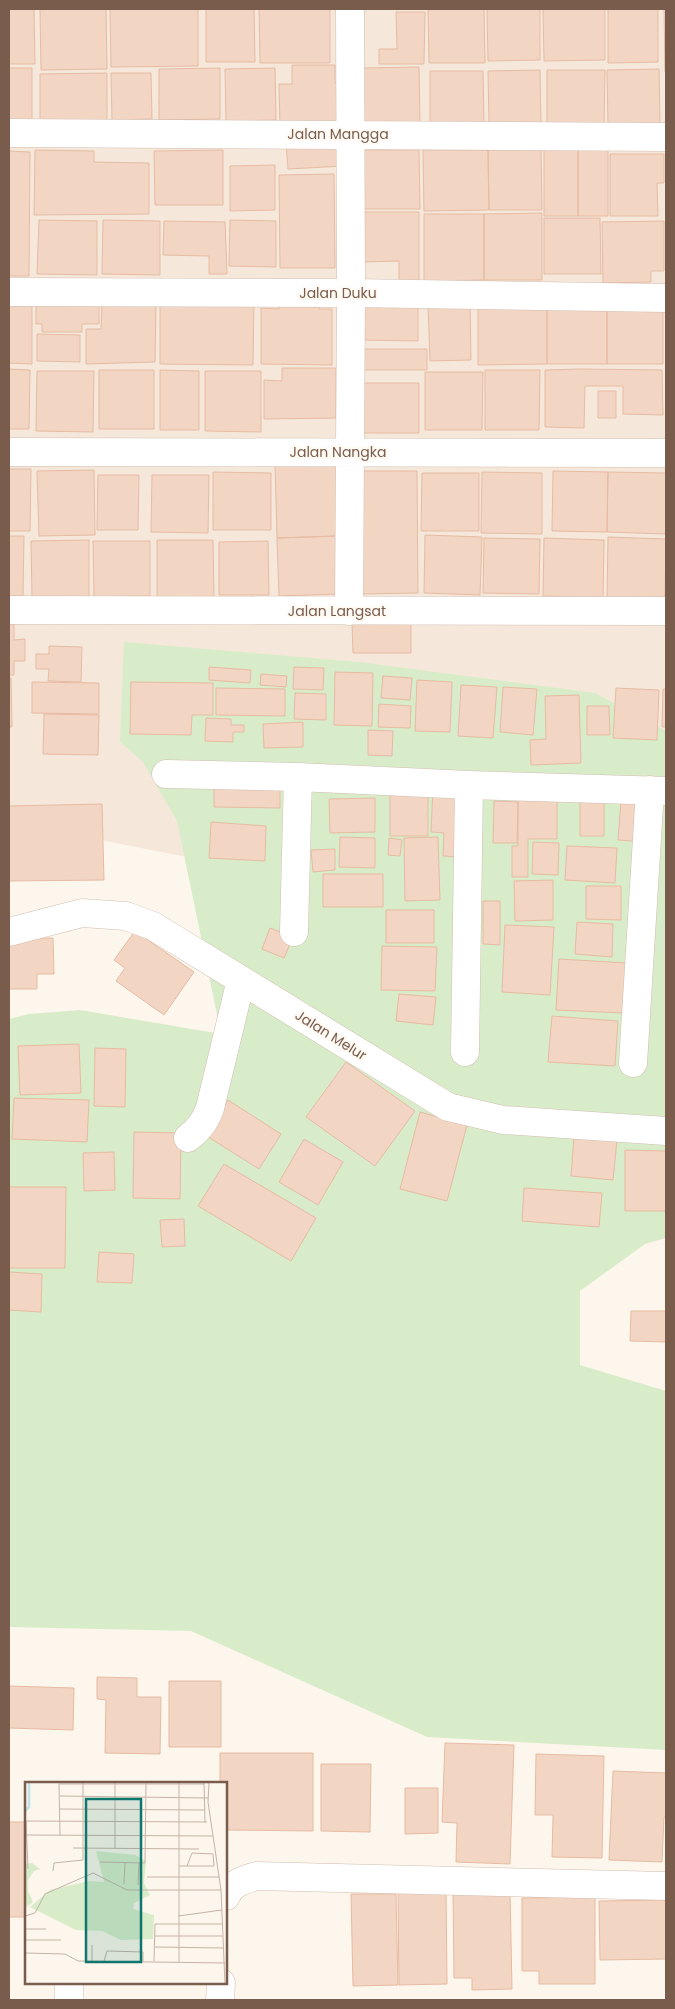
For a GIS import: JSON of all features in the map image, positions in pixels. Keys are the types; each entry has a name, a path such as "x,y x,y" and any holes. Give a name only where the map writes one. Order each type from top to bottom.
{"street":[{"path":"349,611 352,293 350,9"},
{"name":"Jalan Mangga","path":"9,132 666,137"},
{"name":"Jalan Duku","path":"9,292 352,293 666,298"},
{"name":"Jalan Nangka","path":"9,452 666,453"},
{"name":"Jalan Langsat","path":"9,610 666,610"},
{"path":"166,774 658,790 633,1063"},
{"path":"294,932 298,777"},
{"path":"465,1052 469,785"},
{"name":"Jalan Melur","path":"9,932 82,913 126,916 153,926 448,1107 503,1120 666,1130"},
{"path":"188,1138 202,1124 210,1108 241,980"},
{"path":"228,1891 239,1882 256,1876 666,1886"},
{"path":"68,1984 68,2000"},
{"path":"220,1984 220,2000"}],"shaded area":[{"path":"9,9 666,9 666,952 50,830 9,828"}],"green space":[{"path":"124,642 359,662 595,693 666,731 666,1238 645,1244 580,1291 580,1365 666,1391 666,1750 427,1737 191,1631 9,1627 9,1019 29,1014 80,1010 221,1034 177,821 143,762 120,742"}],"building":[{"path":"9,9 34,9 35,64 9,64"},
{"path":"40,9 106,9 107,69 41,70"},
{"path":"110,9 198,9 198,66 111,67"},
{"path":"206,9 254,9 255,62 206,62"},
{"path":"259,9 330,9 330,63 260,63"},
{"path":"428,9 484,9 485,63 429,63"},
{"path":"487,9 540,9 540,60 488,61"},
{"path":"543,9 605,9 605,60 544,61"},
{"path":"608,9 658,9 658,62 608,63"},
{"path":"664,9 666,9 666,72 665,72"},
{"path":"396,12 425,12 424,64 379,64 379,49 397,49"},
{"path":"292,65 335,65 335,83 339,83 340,126 280,127 279,84 292,84"},
{"path":"419,67 420,125 363,126 362,68"},
{"path":"9,68 32,68 32,127 9,127"},
{"path":"220,68 220,119 159,120 159,69"},
{"path":"275,68 276,120 226,121 225,69"},
{"path":"659,69 660,124 608,126 607,70"},
{"path":"540,70 541,123 489,123 488,71"},
{"path":"547,70 605,70 604,125 547,124"},
{"path":"430,71 483,71 484,124 430,125"},
{"path":"107,73 107,123 40,124 40,74"},
{"path":"111,73 151,73 152,119 112,120"},
{"path":"343,141 344,166 288,169 286,143"},
{"path":"541,149 542,210 489,210 488,150"},
{"path":"544,149 578,149 578,216 544,216"},
{"path":"578,149 608,149 608,216 578,216"},
{"path":"35,150 94,151 94,162 149,163 149,214 34,215"},
{"path":"223,150 223,205 155,205 154,151"},
{"path":"354,150 419,150 420,209 354,209"},
{"path":"423,150 488,150 489,210 424,211"},
{"path":"9,151 30,152 29,276 9,276"},
{"path":"610,154 664,154 664,183 657,183 658,216 610,216"},
{"path":"275,165 275,210 230,211 230,166"},
{"path":"334,174 335,268 280,268 279,175"},
{"path":"362,212 419,212 419,281 399,281 399,261 363,262"},
{"path":"542,213 542,280 484,280 484,214"},
{"path":"424,214 484,214 484,280 424,281"},
{"path":"544,218 600,218 601,274 544,274"},
{"path":"39,220 97,221 97,275 37,274"},
{"path":"103,220 160,221 160,275 102,274"},
{"path":"230,220 276,221 276,267 229,266"},
{"path":"164,221 225,222 227,274 209,274 209,256 163,255"},
{"path":"664,221 664,271 651,271 651,282 603,283 602,222"},
{"path":"9,299 32,299 32,364 9,363"},
{"path":"160,300 254,301 253,365 160,364"},
{"path":"36,301 99,301 99,324 82,324 82,332 42,332 42,324 36,324"},
{"path":"279,301 319,301 319,309 332,309 332,365 261,364 261,308 279,309"},
{"path":"360,302 418,303 418,341 360,340"},
{"path":"663,302 663,364 607,364 607,303"},
{"path":"102,303 156,303 155,362 86,364 86,329 101,329"},
{"path":"478,303 547,303 547,364 478,365"},
{"path":"547,303 607,303 607,364 547,364"},
{"path":"470,304 471,360 430,361 428,305"},
{"path":"37,334 80,335 80,362 37,361"},
{"path":"364,349 427,349 427,370 364,370"},
{"path":"282,368 336,368 336,418 264,419 264,380 282,381"},
{"path":"9,369 30,370 29,429 9,429"},
{"path":"99,370 154,370 154,429 99,429"},
{"path":"160,370 199,371 199,430 160,430"},
{"path":"485,370 540,370 539,430 485,430"},
{"path":"545,370 662,370 663,415 623,414 623,386 585,386 584,428 545,427"},
{"path":"37,371 94,371 93,432 36,431"},
{"path":"205,371 261,371 261,432 205,431"},
{"path":"425,372 483,372 482,430 425,430"},
{"path":"360,383 419,383 419,433 359,433"},
{"path":"598,391 616,391 616,418 598,418"},
{"path":"336,462 338,536 277,538 275,464"},
{"path":"9,469 31,469 30,531 9,531"},
{"path":"94,470 95,535 39,536 37,471"},
{"path":"361,471 417,471 418,593 362,594"},
{"path":"553,471 608,472 607,532 552,531"},
{"path":"213,472 271,473 271,530 213,530"},
{"path":"482,472 542,473 542,534 481,533"},
{"path":"608,472 666,473 666,534 607,532"},
{"path":"422,473 479,473 479,531 421,531"},
{"path":"98,475 139,475 138,530 97,530"},
{"path":"152,475 209,475 208,533 151,532"},
{"path":"425,535 482,537 480,595 424,593"},
{"path":"9,536 24,536 23,596 9,596"},
{"path":"338,536 339,594 279,596 277,538"},
{"path":"608,537 666,539 665,600 607,599"},
{"path":"484,538 540,539 539,594 483,593"},
{"path":"544,538 604,540 603,598 543,596"},
{"path":"89,540 89,597 32,598 31,541"},
{"path":"157,540 213,540 214,597 157,597"},
{"path":"93,541 150,541 150,596 94,597"},
{"path":"268,541 269,595 219,595 219,542"},
{"path":"9,622 14,622 14,640 25,639 25,661 14,661 14,675 9,675"},
{"path":"411,623 411,653 353,653 352,624"},
{"path":"49,646 82,647 81,682 48,681 49,669 36,669 36,654 49,654"},
{"path":"209,667 251,670 250,683 209,680"},
{"path":"294,667 324,668 323,690 293,689"},
{"path":"335,672 373,673 372,726 334,725"},
{"path":"261,674 287,676 286,687 260,685"},
{"path":"383,676 412,678 410,700 381,698"},
{"path":"9,678 11,678 12,727 9,727"},
{"path":"417,680 452,682 450,732 415,731"},
{"path":"32,682 99,683 99,714 32,713"},
{"path":"131,682 213,683 213,715 192,715 191,735 130,734"},
{"path":"461,685 497,687 493,738 458,736"},
{"path":"503,687 537,689 533,735 500,732"},
{"path":"216,688 285,689 285,716 216,715"},
{"path":"616,688 659,690 657,740 613,738"},
{"path":"663,689 666,689 666,727 662,727"},
{"path":"295,693 326,694 326,720 294,719"},
{"path":"579,695 581,763 531,765 530,740 546,739 545,696"},
{"path":"379,704 411,706 410,728 378,727"},
{"path":"587,706 609,706 610,735 587,735"},
{"path":"44,714 99,715 98,755 43,754"},
{"path":"206,718 231,719 231,725 244,725 244,732 233,732 233,742 205,741"},
{"path":"303,722 303,747 264,748 263,724"},
{"path":"368,730 393,731 392,756 368,755"},
{"path":"214,785 280,785 280,808 214,807"},
{"path":"390,787 428,787 428,836 390,836"},
{"path":"433,787 463,788 459,857 443,856 444,833 431,832"},
{"path":"375,798 375,832 330,833 329,799"},
{"path":"518,798 557,798 557,839 528,839 528,877 512,877 512,846 518,846"},
{"path":"580,799 604,799 604,836 580,836"},
{"path":"494,801 518,802 517,843 493,843"},
{"path":"621,802 636,803 633,841 618,840"},
{"path":"102,804 104,880 9,881 9,806"},
{"path":"211,822 266,826 265,861 209,858"},
{"path":"340,837 375,838 375,868 339,867"},
{"path":"438,837 440,900 405,901 404,838"},
{"path":"389,838 402,840 400,856 388,855"},
{"path":"533,842 559,843 558,875 532,874"},
{"path":"567,846 617,848 615,883 565,880"},
{"path":"335,849 335,870 313,872 311,850"},
{"path":"323,874 383,874 383,907 323,907"},
{"path":"553,880 553,920 515,921 514,881"},
{"path":"586,886 621,886 621,920 586,919"},
{"path":"483,901 500,901 500,945 483,944"},
{"path":"386,910 434,910 434,943 386,943"},
{"path":"577,922 613,924 612,957 575,954"},
{"path":"505,925 554,927 550,995 502,992"},
{"path":"270,928 293,937 284,958 262,949"},
{"path":"135,931 194,972 164,1015 116,981 125,968 114,960"},
{"path":"53,938 54,974 37,974 37,989 9,989 9,939"},
{"path":"382,946 437,947 435,991 381,990"},
{"path":"559,959 627,963 624,1013 556,1010"},
{"path":"399,994 436,997 433,1025 396,1021"},
{"path":"552,1016 618,1021 615,1066 548,1062"},
{"path":"79,1044 81,1093 20,1095 18,1046"},
{"path":"95,1048 126,1049 125,1107 94,1106"},
{"path":"346,1062 415,1111 375,1166 306,1117"},
{"path":"14,1098 89,1100 87,1142 12,1139"},
{"path":"228,1100 281,1134 259,1169 205,1135"},
{"path":"420,1112 467,1125 447,1201 400,1189"},
{"path":"134,1132 181,1133 180,1199 133,1198"},
{"path":"574,1137 617,1140 613,1180 571,1176"},
{"path":"304,1139 343,1162 318,1205 279,1182"},
{"path":"625,1150 666,1151 666,1211 625,1211"},
{"path":"114,1152 115,1190 84,1191 83,1153"},
{"path":"224,1164 316,1218 291,1261 198,1206"},
{"path":"9,1187 66,1187 65,1268 9,1268"},
{"path":"524,1188 602,1193 599,1227 522,1221"},
{"path":"184,1219 185,1246 162,1247 160,1220"},
{"path":"99,1252 134,1254 132,1283 97,1282"},
{"path":"9,1272 42,1274 41,1312 9,1310"},
{"path":"631,1311 666,1311 666,1342 630,1341"},
{"path":"97,1677 137,1678 137,1697 161,1697 160,1754 105,1753 106,1700 97,1699"},
{"path":"169,1681 221,1681 221,1747 169,1747"},
{"path":"9,1686 74,1688 73,1730 9,1728"},
{"path":"445,1743 514,1745 510,1864 456,1862 457,1823 442,1822"},
{"path":"220,1753 313,1753 313,1831 228,1830 228,1782 220,1782"},
{"path":"536,1754 604,1756 602,1858 552,1857 553,1815 535,1815"},
{"path":"321,1764 371,1764 370,1832 321,1831"},
{"path":"613,1771 666,1773 666,1818 664,1817 662,1862 609,1860"},
{"path":"405,1788 438,1788 438,1833 405,1834"},
{"path":"9,1822 25,1822 25,1917 9,1917"},
{"path":"446,1889 447,1984 399,1985 398,1890"},
{"path":"510,1891 512,1989 472,1990 472,1978 454,1978 453,1892"},
{"path":"351,1894 396,1894 398,1985 353,1986"},
{"path":"595,1897 595,1984 539,1984 539,1971 522,1971 522,1898"},
{"path":"666,1900 666,1959 600,1960 599,1901"}]}
